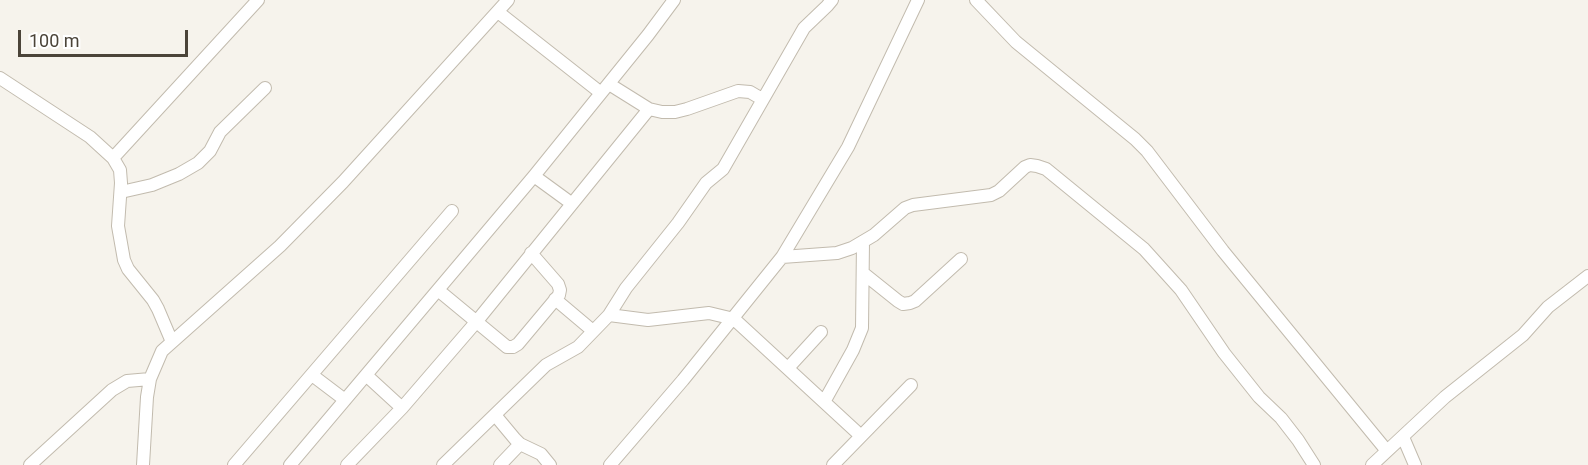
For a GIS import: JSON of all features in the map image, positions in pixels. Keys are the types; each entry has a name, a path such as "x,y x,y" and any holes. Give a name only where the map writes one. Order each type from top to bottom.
{"street":[{"path":"113,158 258,0"},
{"path":"143,465 150,378 162,351 280,246 343,182 508,0"},
{"path":"295,463 345,400 534,176 674,0"},
{"path":"443,465 546,365 572,350 616,307 626,288 678,223 706,183 723,169 804,28 832,0"},
{"path":"610,465 734,319 783,257 848,147 909,6 918,0"},
{"path":"976,0 1016,42 1147,151 1223,251 1387,451"},
{"path":"498,12 605,88 649,109 675,112 738,91 750,93 762,99"},
{"path":"0,78 90,137 113,158 120,170 118,226 124,260 128,269 153,300 172,342"},
{"path":"121,192 152,185 198,163 210,151 220,132 264,88"},
{"path":"347,465 402,408 477,321 649,109"},
{"path":"783,257 837,253 852,248 863,242 904,208 992,195 1025,167 1037,166 1046,169 1132,239 1156,262 1180,290 1224,353 1259,397 1287,425 1314,465"},
{"path":"534,176 572,203"},
{"path":"234,465 452,211"},
{"path":"824,402 853,350 862,328 863,242"},
{"path":"438,290 507,347 513,347 518,344 559,294 558,284 531,253"},
{"path":"863,273 898,301 910,303 961,259"},
{"path":"1372,465 1445,397 1523,334 1548,307 1588,276"},
{"path":"555,299 593,331"},
{"path":"609,315 648,320 709,313 734,319 861,436"},
{"path":"788,368 821,332"},
{"path":"312,375 345,400"},
{"path":"366,375 402,408"},
{"path":"30,465 112,390 128,381 150,378"},
{"path":"833,465 911,384"},
{"path":"495,415 520,444 540,454 550,465"},
{"path":"1403,437 1415,465"},
{"path":"500,465 520,444"}]}
